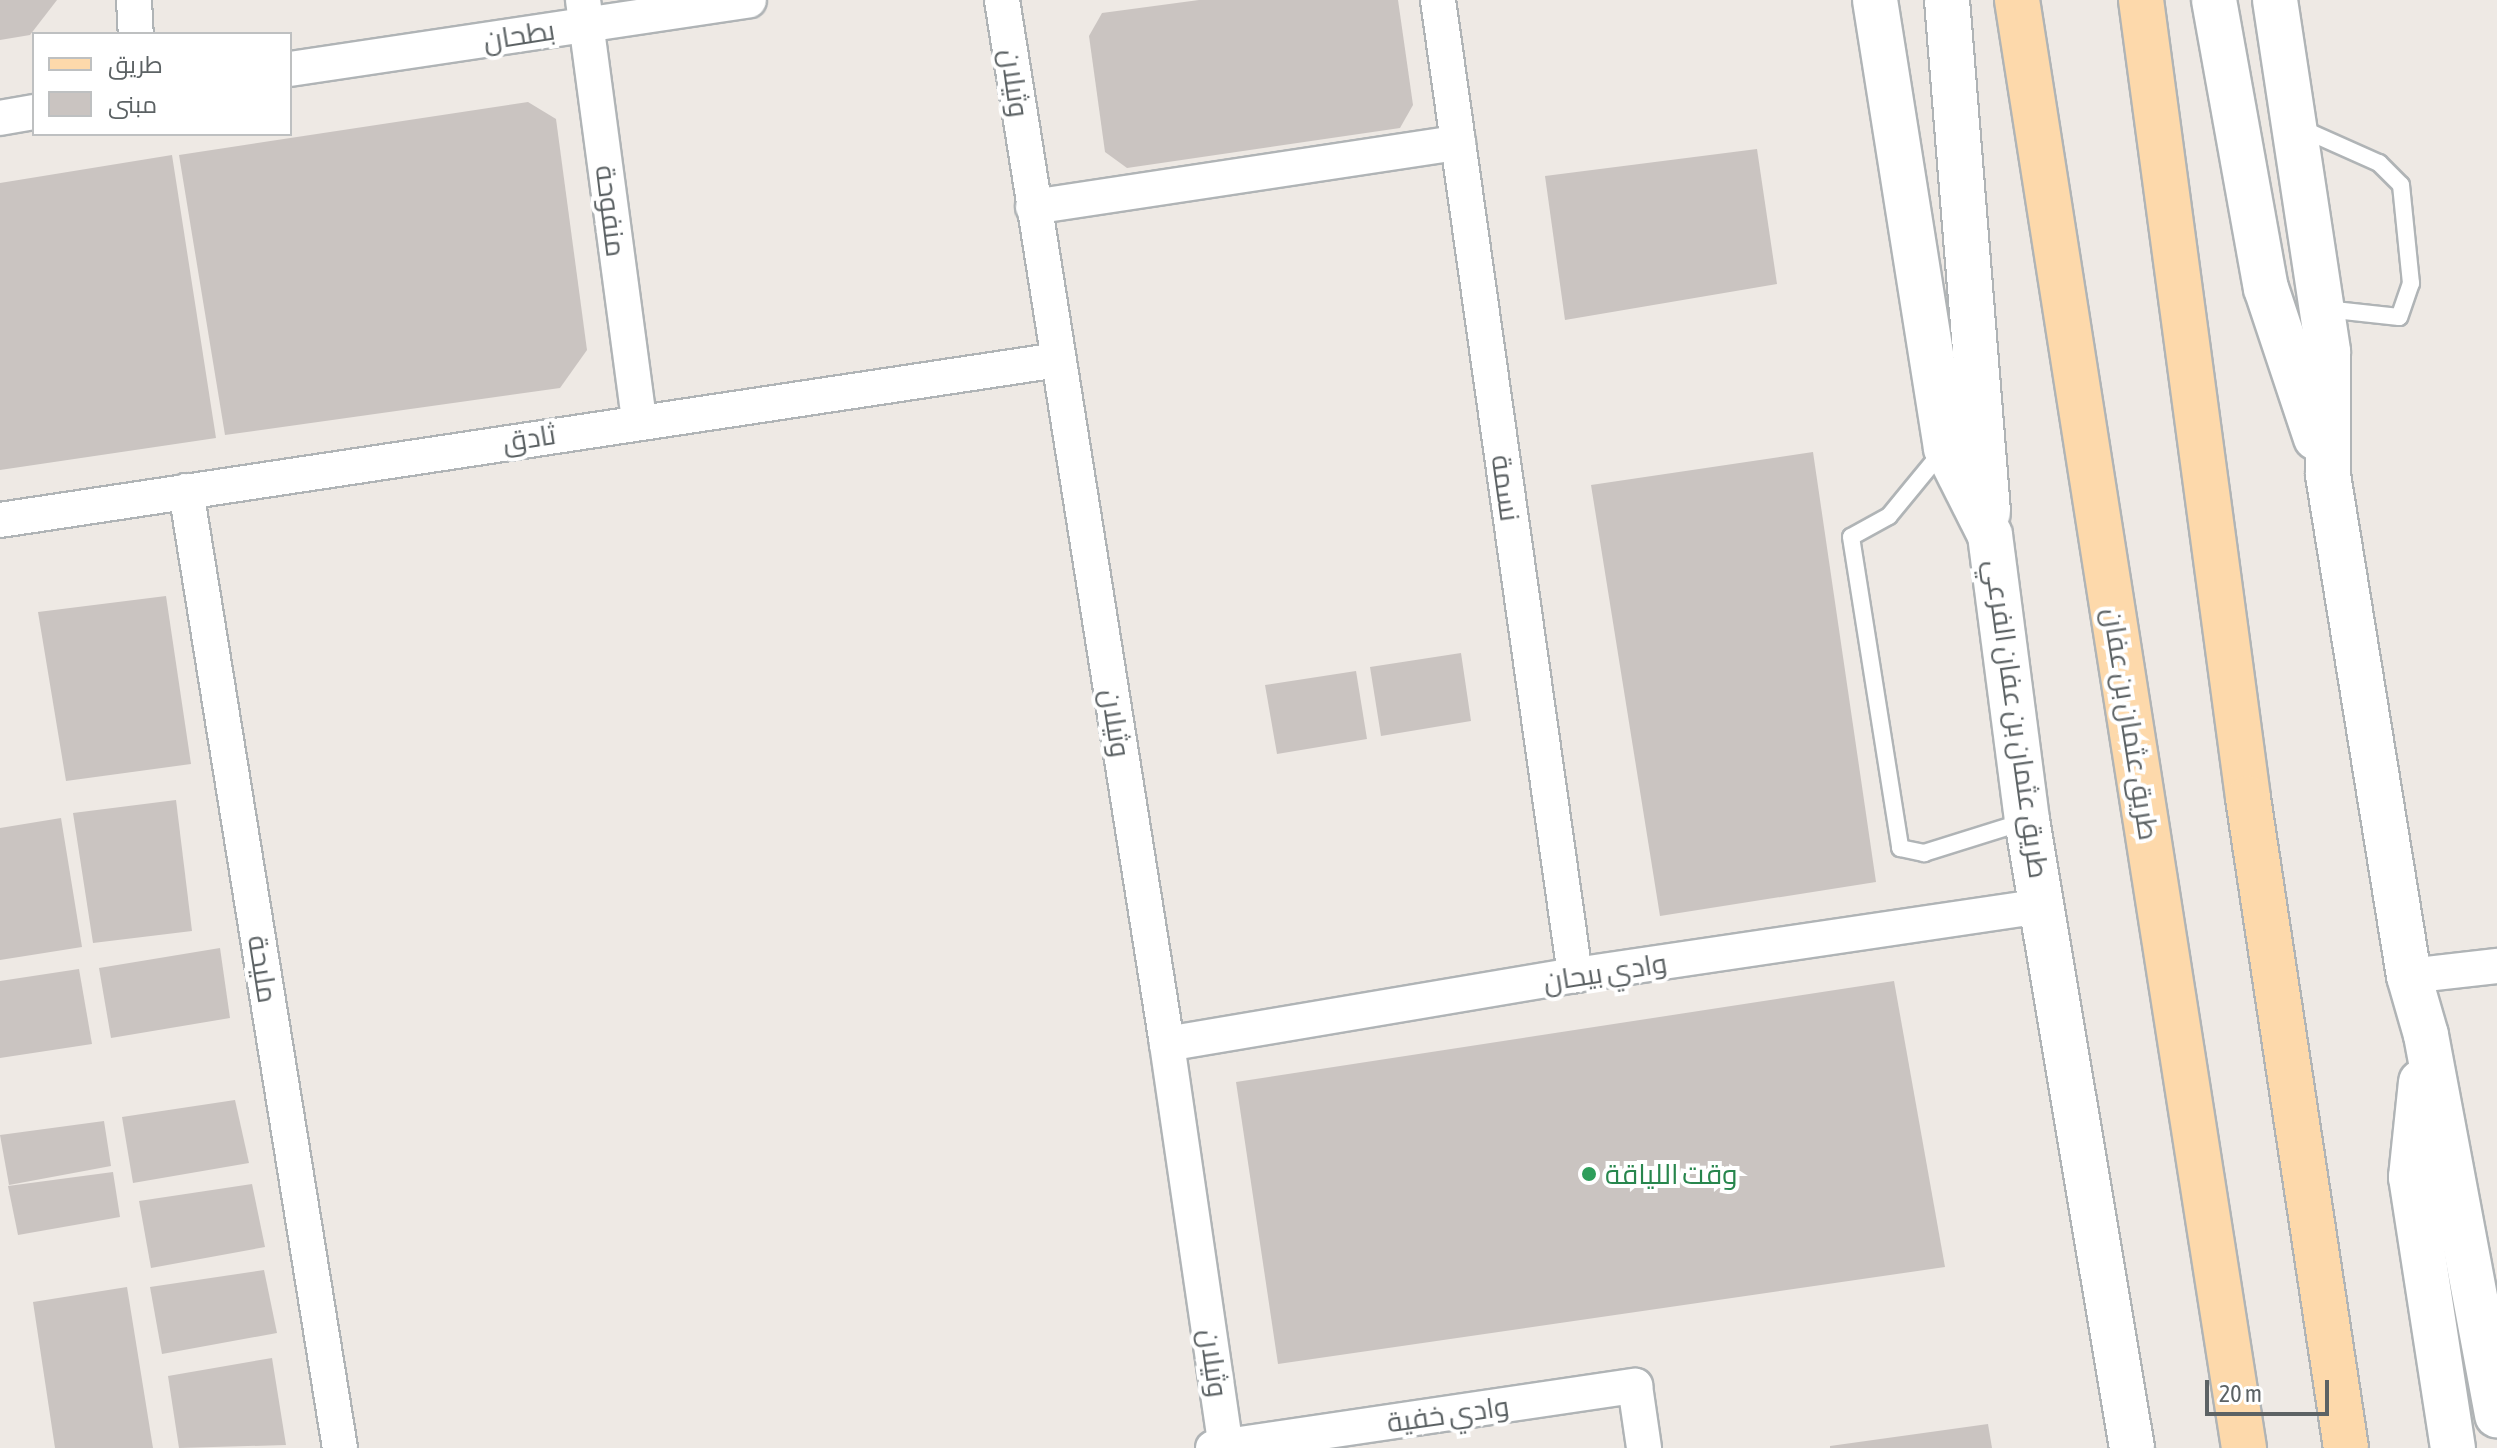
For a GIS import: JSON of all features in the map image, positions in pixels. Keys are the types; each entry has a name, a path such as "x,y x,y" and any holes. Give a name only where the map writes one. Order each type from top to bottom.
{"main road":[{"name":"طريق عثمان بن عفان","path":"2017,0 2244,1448"},
{"path":"2141,0 2248,798 2346,1448"}],"street":[{"path":"134,0 136,32"},
{"name":"بطحان","path":"292,69 585,12 749,0"},
{"name":"وثيلان","path":"1002,0 1167,1044 1220,1447"},
{"name":"نسمة","path":"1438,0 1575,975"},
{"name":"طريق عثمان بن عفان الفرعي","path":"1875,0 1946,448 1990,535 2027,820 2044,906 2132,1448"},
{"path":"1947,0 1990,535"},
{"path":"2214,0 2266,288 2328,475 2409,976 2426,1035 2496,1393"},
{"path":"2275,0 2319,309 2328,352 2328,475"},
{"name":"منفوحة","path":"585,12 639,421"},
{"path":"0,118 32,112"},
{"path":"1033,207 1458,143"},
{"name":"ثادق","path":"0,520 1058,360"},
{"name":"مليحة","path":"186,491 340,1448"},
{"name":"وادي بيحان","path":"1167,1044 1575,975 2044,906"},
{"path":"2409,976 2497,966"},
{"path":"2426,1035 2411,1177 2453,1448"},
{"name":"وادي خفية","path":"1220,1447 1635,1386 1644,1448"}],"lane":[{"path":"2293,125 2379,163 2401,185 2411,283 2399,317 2319,309"},
{"path":"1946,448 1889,516 1851,537 1900,848 1924,853 2027,820"}],"building":[{"path":"0,0 57,0 30,35 0,40"},
{"path":"1199,0 1398,0 1413,105 1400,128 1127,168 1105,152 1089,36 1102,13"},
{"path":"528,102 556,119 587,350 560,388 225,435 179,155"},
{"path":"1757,149 1777,284 1565,320 1545,176"},
{"path":"172,155 216,438 0,470 0,183"},
{"path":"1813,452 1876,882 1660,916 1591,485"},
{"path":"166,596 191,764 66,781 38,612"},
{"path":"1461,653 1471,721 1381,736 1370,667"},
{"path":"1356,671 1367,739 1277,754 1265,685"},
{"path":"176,800 192,931 93,943 73,813"},
{"path":"61,818 82,947 0,960 0,828"},
{"path":"220,948 230,1018 111,1038 99,968"},
{"path":"79,969 92,1044 0,1058 0,981"},
{"name":"وقت اللياقة","path":"1894,981 1945,1267 1278,1364 1236,1082"},
{"path":"235,1100 249,1163 133,1183 122,1117"},
{"path":"104,1121 111,1166 9,1185 0,1135"},
{"path":"113,1172 120,1217 18,1235 8,1186"},
{"path":"252,1184 265,1247 151,1268 139,1201"},
{"path":"264,1270 277,1333 162,1354 150,1287"},
{"path":"127,1287 153,1448 55,1448 33,1302"},
{"path":"272,1358 286,1445 179,1448 168,1376"},
{"path":"1988,1424 1992,1448 1830,1448 1830,1446"}],"place":[{"name":"وقت اللياقة","path":"1589,1174"}]}
